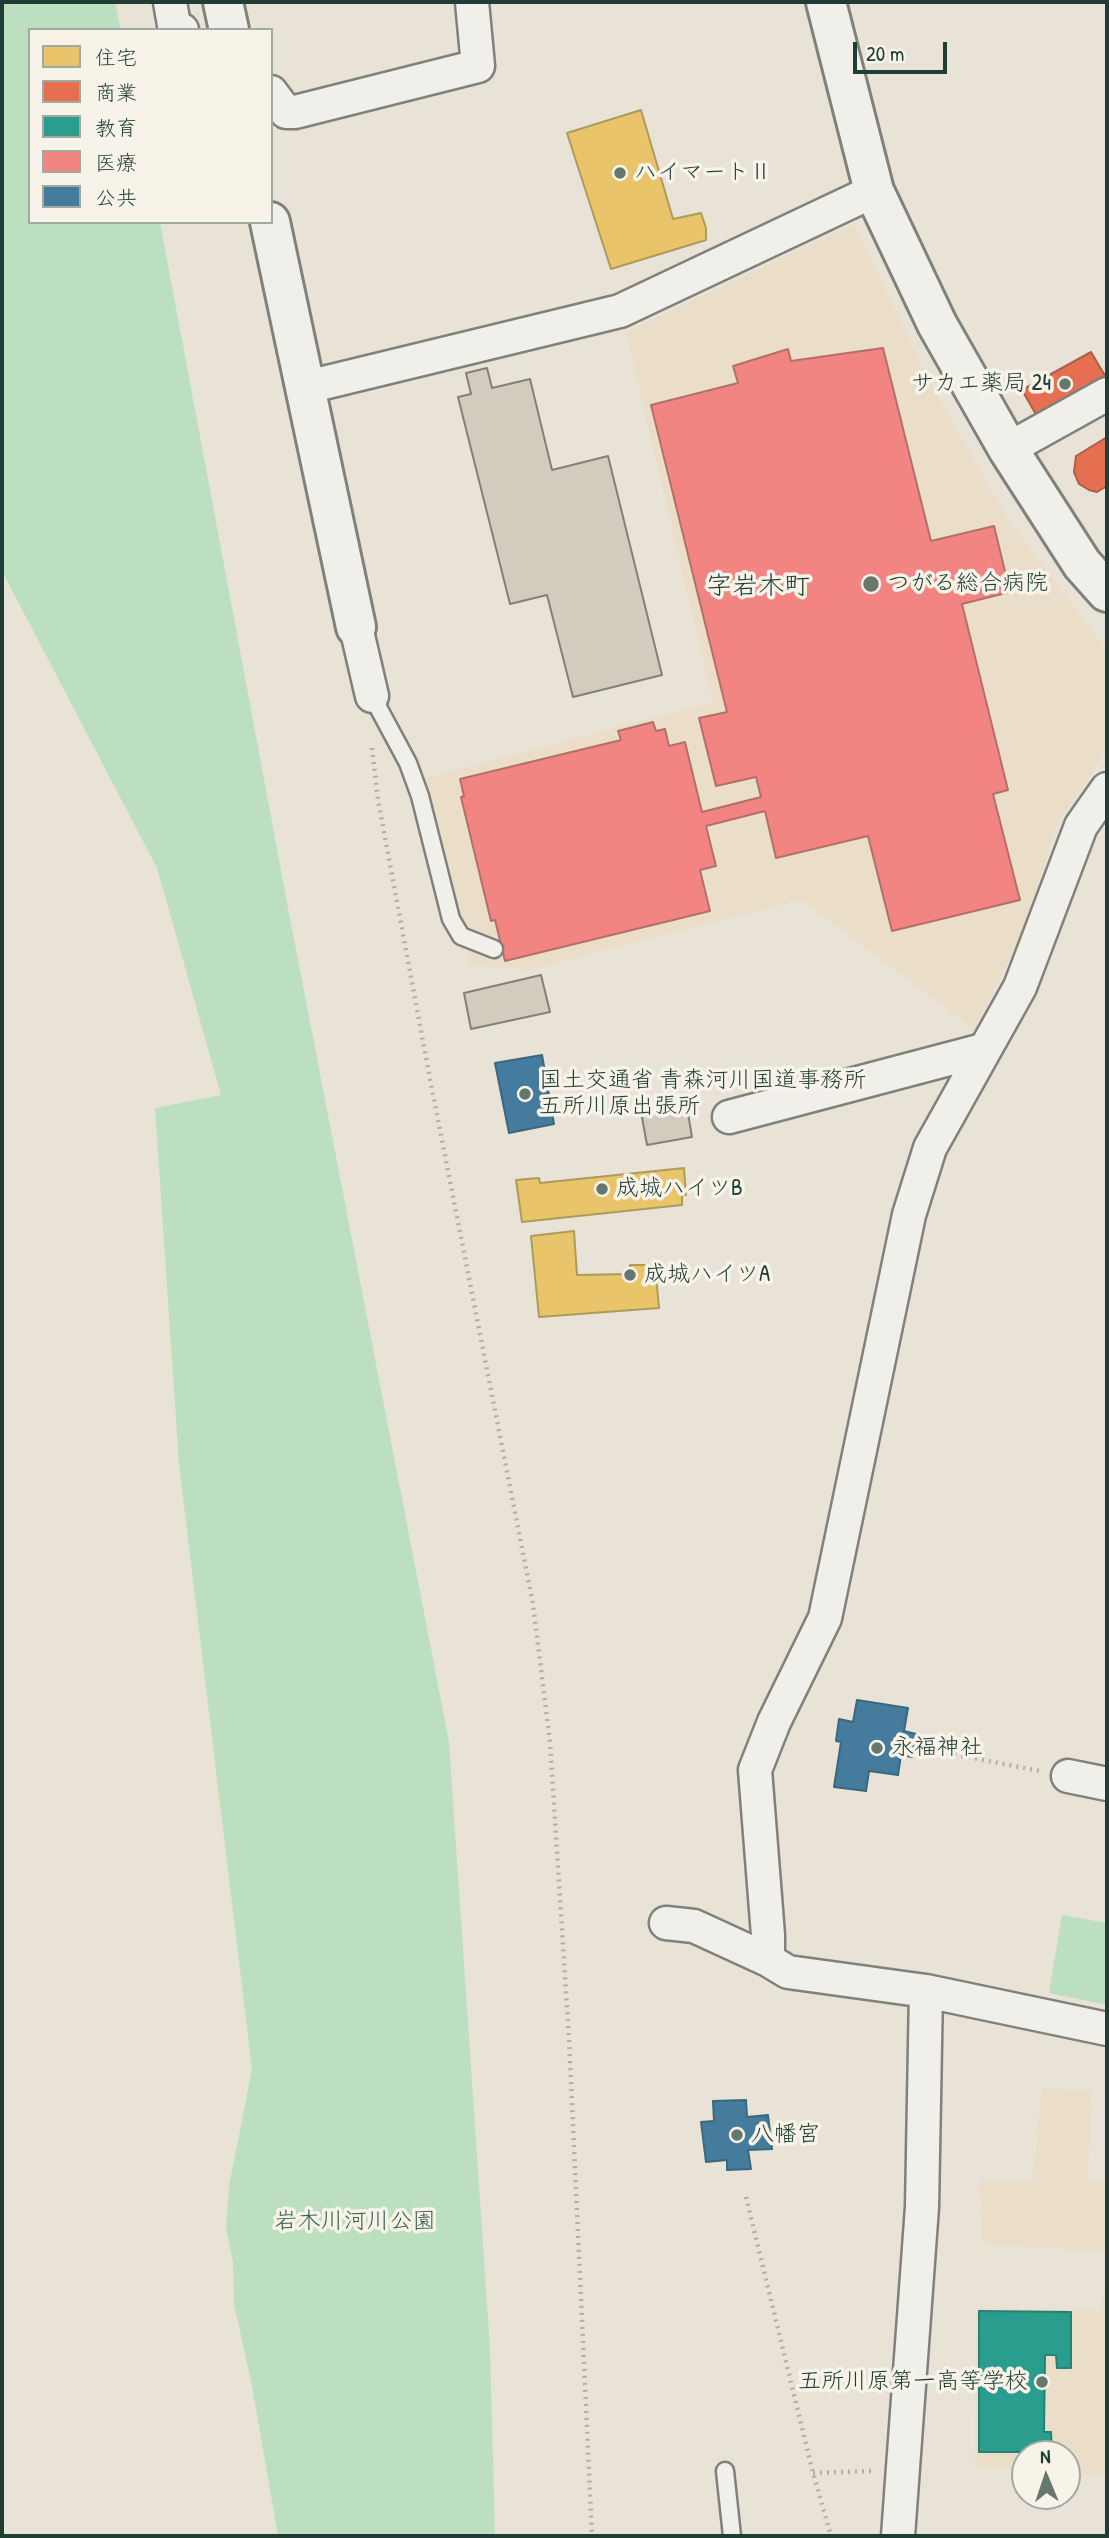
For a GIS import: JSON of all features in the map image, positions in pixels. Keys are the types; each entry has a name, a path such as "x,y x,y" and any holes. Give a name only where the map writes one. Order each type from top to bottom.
{"street":[{"path":"170,2 174,26 178,28"},
{"path":"223,2 229,28"},
{"path":"273,96 286,112 295,112 478,66 471,2"},
{"path":"826,2 874,191 937,324 1008,449 1082,564 1107,593"},
{"path":"307,387 620,311 874,191"},
{"path":"270,224 372,696"},
{"path":"1008,449 1107,394"},
{"path":"768,1960 755,1770 774,1722 825,1618 909,1215 930,1149 1020,987 1081,826 1107,789"},
{"path":"729,1117 983,1050"},
{"path":"1068,1776 1107,1784"},
{"path":"666,1923 694,1926 788,1972 926,1991 1107,2029"},
{"path":"898,2536 922,2207 926,1991"}],"lane":[{"path":"372,696 408,763 420,796 450,919 461,936 494,949"},
{"path":"725,2471 732,2536"}],"path":[{"path":"372,696 371,740 378,800 533,1604 550,1742 569,2039 592,2536"},
{"path":"927,1749 1068,1776"},
{"path":"746,2197 813,2473 831,2536"},
{"path":"813,2473 903,2470"}],"shaded area":[{"name":"つがる総合病院","path":"854,224 927,377 1007,517 1107,651 1107,749 1058,823 1019,941 974,1029 801,900 528,970 470,965 425,778 713,702 626,332"},
{"path":"1042,2088 1092,2091 1087,2181 1107,2183 1107,2252 983,2244 979,2182 1032,2182"},
{"name":"五所川原第一高等学校","path":"1107,2269 1107,2476 1081,2474 1081,2440 1011,2440 1011,2469 975,2466 977,2308 1101,2311"}],"green space":[{"name":"岩木川河川公園","path":"2,2 115,2 121,28 28,28 28,224 160,224 289,913 449,1742 490,2348 495,2536 278,2536 252,2386 234,2304 233,2262 226,2228 229,2186 252,2069 179,1464 155,1108 221,1095 157,868 2,571"},
{"path":"1062,1915 1107,1923 1107,2005 1049,1993"}],"building: 住宅":[{"name":"ハイマートⅡ","path":"641,110 673,219 701,213 706,228 706,240 611,269 567,133"},
{"name":"成城ハイツB","path":"684,1168 686,1195 682,1195 682,1205 522,1222 516,1180 539,1178 540,1183"},
{"name":"成城ハイツA","path":"574,1231 577,1275 630,1274 630,1265 655,1265 659,1308 539,1317 531,1236"}],"building: 商業":[{"name":"サカエ薬局 24","path":"1091,352 1107,379 1038,418 1022,390"},
{"path":"1107,437 1107,486 1097,492 1089,490 1079,484 1074,472 1076,456"}],"building: 教育":[{"path":"979,2311 1071,2312 1071,2368 1057,2368 1056,2355 1045,2355 1044,2432 1051,2432 1051,2440 1011,2440 1011,2452 979,2452"}],"building: 医療":[{"name":"つがる総合病院","path":"883,348 931,541 994,526 1010,592 962,604 1008,790 993,794 1020,900 892,931 868,836 776,858 765,811 706,826 716,866 700,870 710,911 505,961 495,920 491,921 461,797 464,796 460,779 621,740 618,731 653,722 656,731 665,729 669,746 685,742 702,812 761,797 756,777 716,786 699,718 727,712 651,405 738,383 733,366 788,349 791,361"}],"building: 公共":[{"name":"国土交通省 青森河川国道事務所 五所川原出張所","path":"542,1055 554,1124 509,1133 495,1063"},
{"name":"永福神社","path":"857,1700 908,1708 904,1731 916,1734 912,1757 901,1755 898,1775 869,1771 866,1791 834,1787 841,1742 836,1741 839,1719 853,1722"},
{"name":"八幡宮","path":"746,2100 747,2117 768,2115 772,2149 748,2150 751,2169 727,2170 727,2160 706,2162 701,2122 714,2121 713,2101"}],"building: その他":[{"path":"487,368 492,388 530,379 552,470 608,456 662,675 573,697 547,595 510,604 458,397 471,394 466,373"},
{"path":"541,975 550,1012 471,1029 464,993"},
{"path":"686,1102 692,1137 647,1145 641,1112"}],"place":[{"name":"ハイマートⅡ","path":"620,173"},
{"name":"サカエ薬局 24","path":"1065,384"},
{"name":"つがる総合病院","path":"871,584"},
{"name":"国土交通省 青森河川国道事務所 五所川原出張所","path":"525,1094"},
{"name":"成城ハイツB","path":"602,1189"},
{"name":"成城ハイツA","path":"630,1275"},
{"name":"永福神社","path":"877,1748"},
{"name":"八幡宮","path":"737,2135"},
{"name":"五所川原第一高等学校","path":"1042,2382"}],"district":[{"name":"字岩木町","path":"758,587"}]}
